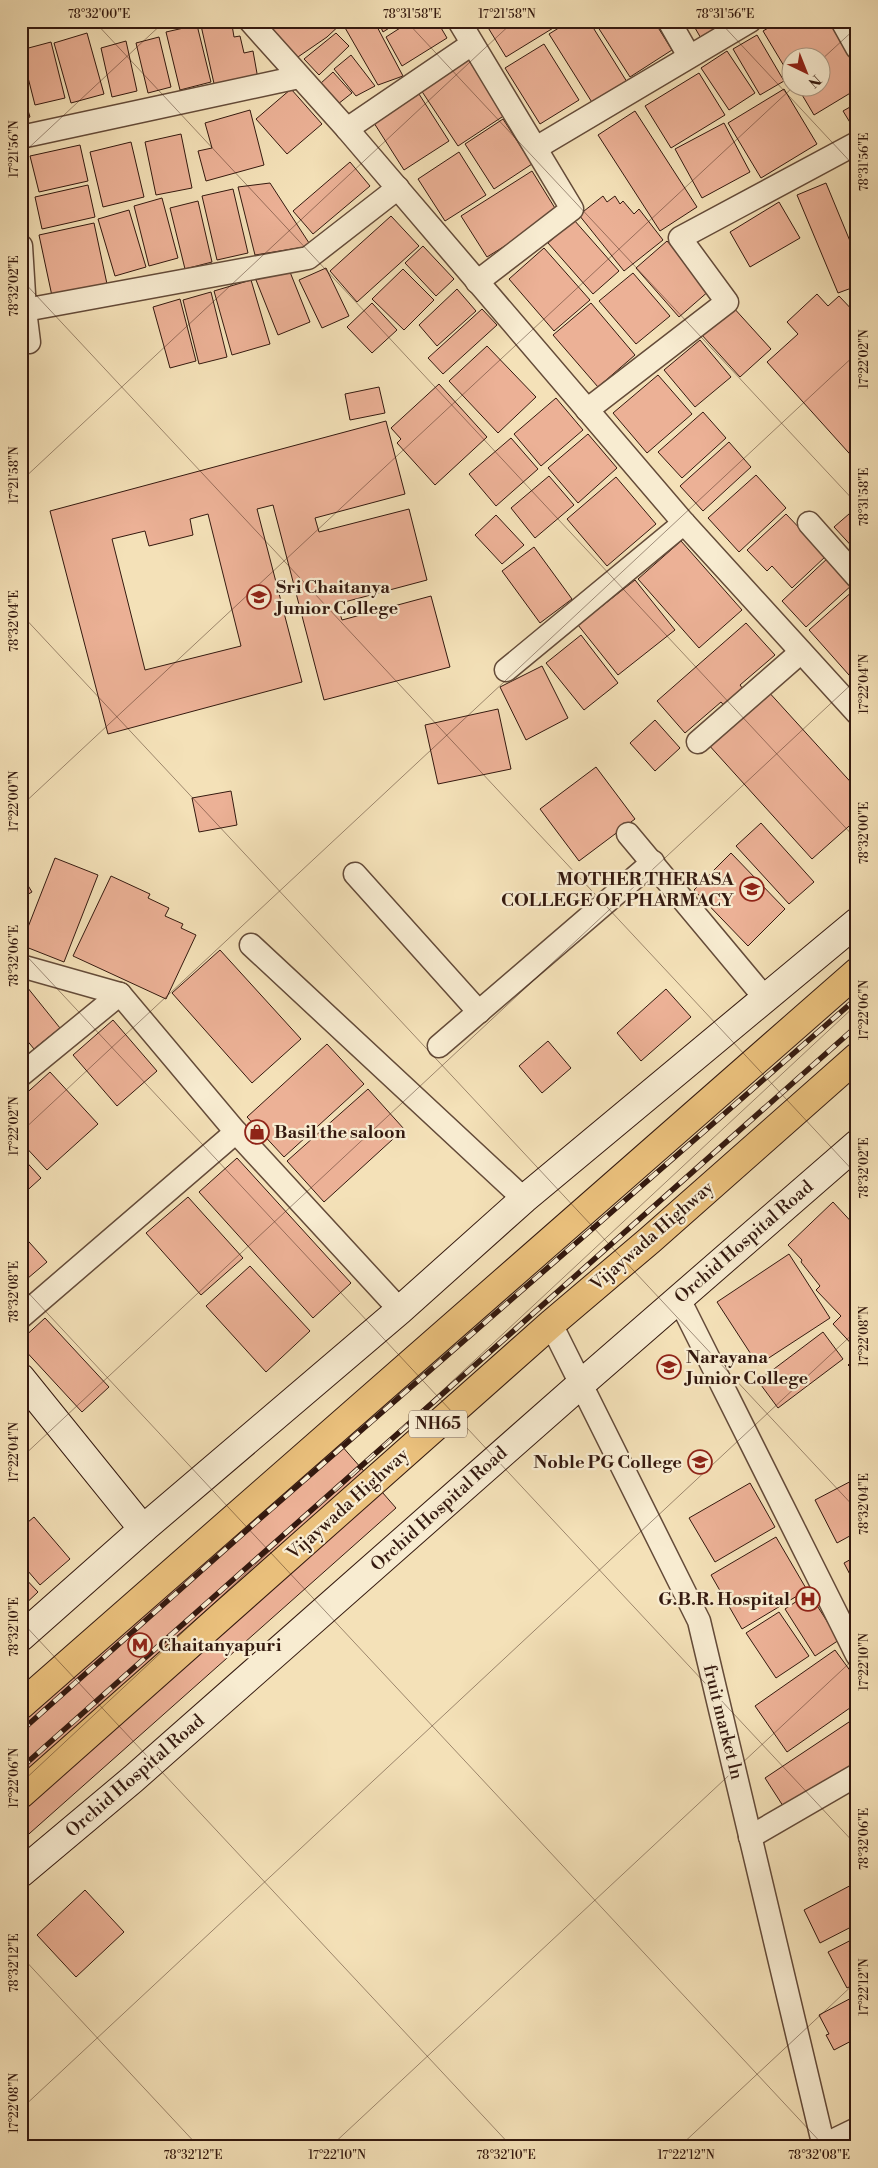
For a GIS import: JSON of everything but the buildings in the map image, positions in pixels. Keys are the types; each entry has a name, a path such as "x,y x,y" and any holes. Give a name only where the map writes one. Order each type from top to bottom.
{"highway":[{"path":"21,1704 857,972"},
{"name":"Vijaywada Highway","path":"21,1794 551,1324 650,1240 857,1057"}],"street":[{"path":"250,21 347,129 684,523 857,713"},
{"path":"459,21 572,209 477,282"},
{"path":"669,21 690,56"},
{"path":"536,148 750,21"},
{"path":"842,21 857,48"},
{"path":"347,129 472,44"},
{"path":"21,137 299,77"},
{"path":"587,410 727,302 680,238 857,143"},
{"path":"25,310 308,258 398,188"},
{"path":"21,246 29,342"},
{"path":"506,670 684,523"},
{"path":"809,523 857,577"},
{"path":"698,742 801,652"},
{"path":"628,834 765,998"},
{"path":"439,1046 653,862"},
{"path":"355,874 479,1012"},
{"path":"21,1637 143,1529 400,1310 524,1199 857,922"},
{"path":"251,945 524,1199"},
{"path":"21,966 120,994 236,1132 400,1310"},
{"path":"21,1075 120,994"},
{"path":"21,1317 236,1132"},
{"name":"Orchid Hospital Road","path":"21,1872 134,1779 581,1384 857,1144"},
{"path":"679,1299 857,1655"},
{"name":"fruit market ln","path":"551,1324 699,1621 824,2146"},
{"path":"21,1378 143,1529"},
{"path":"750,1837 857,1775"},
{"path":"824,2146 857,2129"}],"railway":[{"path":"21,1731 255,1523 857,998"},
{"path":"21,1768 857,1026"}],"place":[{"name":"Sri Chaitanya Junior College","path":"259,597"},
{"name":"MOTHER THERASA COLLEGE OF PHARMACY","path":"752,889"},
{"name":"Basil the saloon","path":"257,1132"},
{"name":"Narayana Junior College","path":"669,1367"},
{"name":"Noble PG College","path":"700,1462"},
{"name":"G.B.R. Hospital","path":"808,1599"},
{"name":"Chaitanyapuri","path":"140,1645"}]}
